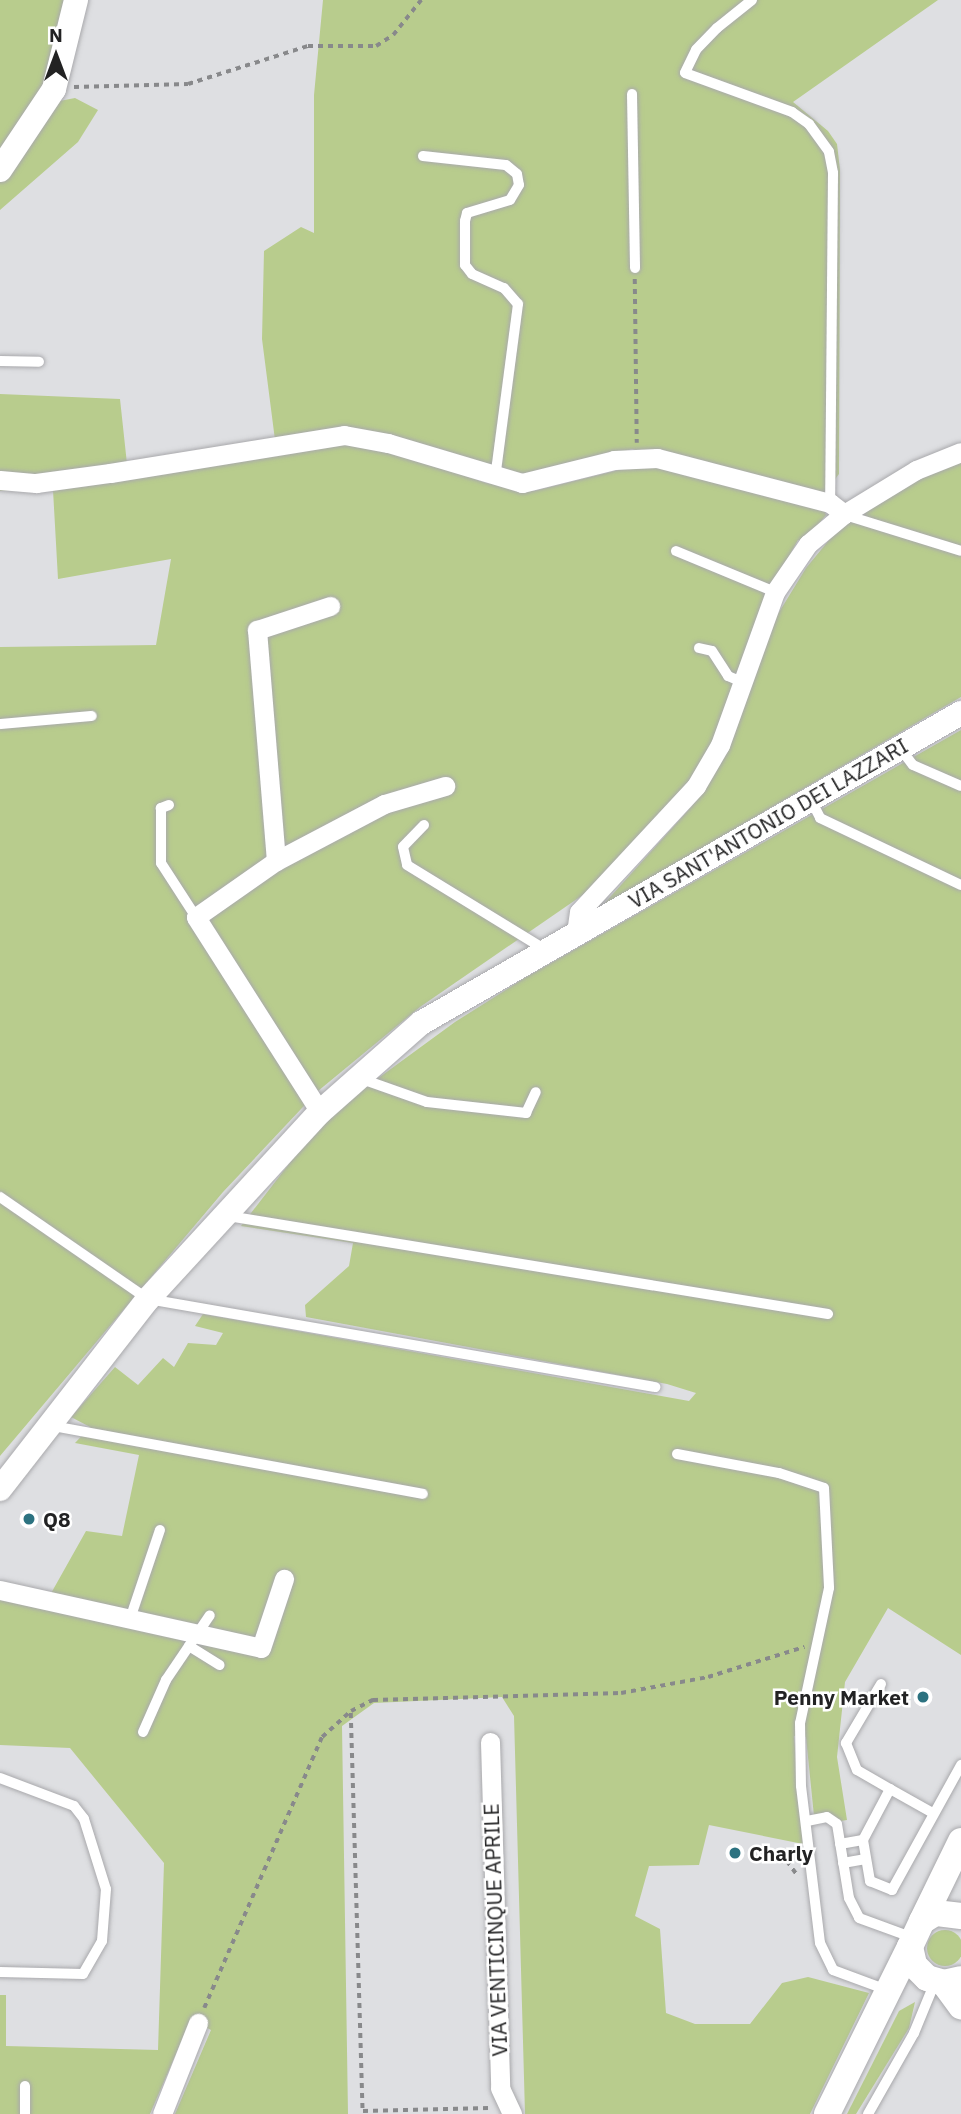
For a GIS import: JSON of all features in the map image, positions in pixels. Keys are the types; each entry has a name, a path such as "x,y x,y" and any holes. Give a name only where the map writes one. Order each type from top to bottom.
{"main road":[{"path":"827,2114 961,1841"},
{"path":"961,1916 935,1913 914,1935 914,1965 942,1980 961,2006"},
{"path":"888,1990 942,1980"}],"street":[{"path":"0,170 54,89 76,0"},
{"path":"0,480 36,483 344,435 388,443 495,479 522,484 637,456 837,509"},
{"name":"VIA SANT'ANTONIO DEI LAZZARI","path":"576,933 579,912 695,786 720,745 775,592 808,544 837,509 916,470 961,452"},
{"path":"276,861 257,629 330,606"},
{"name":"VIA SANT'ANTONIO DEI LAZZARI","path":"0,1489 148,1299 320,1112 421,1023 545,949 961,713"},
{"path":"320,1112 196,917 276,861 384,804 445,786"},
{"path":"0,1590 130,1620 193,1641 261,1648 284,1579"},
{"name":"VIA VENTICINQUE APRILE","path":"490,1742 500,2088 512,2111"},
{"path":"162,2114 198,2023"}],"lane":[{"path":"752,0 716,28 696,50 685,73 792,112 809,124 829,152 833,173 837,509 961,551"},
{"path":"632,93 635,268"},
{"path":"423,156 506,165 517,174 519,185 509,200 467,213 465,221 465,265 472,274 504,288 518,304 495,479"},
{"path":"0,361 39,362"},
{"path":"676,551 775,592"},
{"path":"699,648 712,651 728,676 742,682"},
{"path":"0,724 92,716"},
{"path":"900,748 913,765 961,786"},
{"path":"811,799 820,818 961,885"},
{"path":"169,805 162,808 162,863 196,917"},
{"path":"424,825 403,847 407,865 545,949"},
{"path":"359,1078 427,1102 526,1112 536,1092"},
{"path":"0,1197 148,1299 655,1387"},
{"path":"224,1216 828,1314"},
{"path":"49,1426 424,1494"},
{"path":"677,1454 779,1473 824,1488 829,1588 800,1723 820,1943 827,1963 888,1990"},
{"path":"130,1620 160,1530"},
{"path":"143,1731 166,1680 210,1615"},
{"path":"193,1641 219,1665"},
{"path":"881,1684 846,1743 857,1770 931,1812"},
{"path":"890,1789 863,1840 870,1881 892,1890 931,1812 961,1765"},
{"path":"0,1777 74,1806 84,1819 106,1889 102,1941 83,1974 0,1972"},
{"path":"807,1821 833,1820 844,1863 849,1898 859,1918 914,1935"},
{"path":"840,1844 863,1840"},
{"path":"844,1863 866,1859"},
{"path":"868,2114 942,1980"},
{"path":"24,2114 25,2086"}],"path":[{"path":"54,89 188,84 308,46 376,46 393,35 421,0"},
{"path":"635,268 637,456"},
{"path":"198,2023 321,1737 351,1711 373,1700 621,1693 708,1677 816,1644"},
{"path":"351,1711 363,2111 512,2111"},
{"path":"765,1853 788,1861 802,1884 815,1886"}],"green space":[{"path":"0,0 68,0 52,64 34,106 75,98 98,110 78,142 0,210"},
{"path":"323,0 938,0 793,102 828,131 837,144 840,170 839,474 824,494 632,449 536,476 387,449 486,483 534,491 651,462 822,505 826,515 804,541 798,540 775,581 714,743 690,782 590,890 420,1007 318,1091 223,1192 0,1456 0,647 156,645 171,559 58,579 53,490 0,491 0,394 120,399 127,464 275,440 262,339 264,251 301,227 314,233 314,95"},
{"path":"961,459 961,697 602,906 692,806 720,765 770,627 806,568 839,528 916,480"},
{"path":"961,730 961,1655 888,1608 845,1682 837,1757 847,1820 828,1823 814,1816 806,1737 794,1736 803,1844 709,1825 699,1865 649,1866 635,1916 660,1929 666,2013 695,2024 750,2024 782,1983 808,1977 869,1993 810,2114 525,2114 514,1716 502,1697 374,1703 342,1726 348,2114 175,2114 211,2030 191,2019 150,2114 0,2114 0,1995 6,1995 6,2046 158,2050 164,1863 70,1748 0,1745 0,1600 45,1604 86,1531 122,1536 139,1455 75,1443 90,1427 71,1417 115,1367 138,1385 163,1358 174,1367 188,1343 216,1345 223,1333 195,1326 203,1314 689,1401 696,1393 667,1384 306,1317 305,1305 349,1266 353,1243 241,1226 312,1134 347,1101 455,1022 523,979"},
{"path":"945,1930 958,1935 963,1948 958,1961 945,1966 932,1961 927,1948 932,1935"},
{"path":"915,2002 909,2028 856,2114 847,2114 899,2011"}],"place":[{"name":"Q8","path":"29,1519"},
{"name":"Penny Market","path":"923,1697"},
{"name":"Charly","path":"735,1853"}]}
